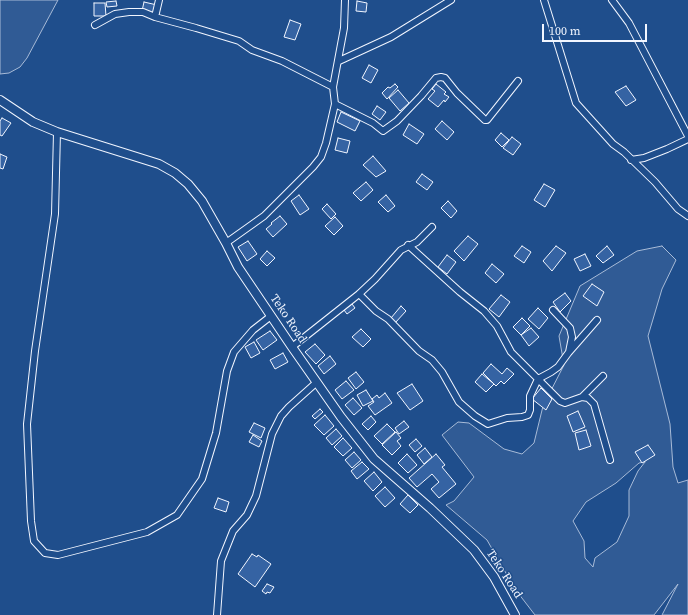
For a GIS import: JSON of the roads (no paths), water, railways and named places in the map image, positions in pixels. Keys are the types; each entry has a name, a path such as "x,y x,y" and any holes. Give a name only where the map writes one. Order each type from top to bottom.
{"street":[{"path":"155,17 159,0"},
{"path":"226,243 264,216 321,157 326,143 335,104 333,87 344,28 345,0"},
{"path":"339,61 391,37 451,0"},
{"path":"544,0 576,103 613,144 624,152 678,209 688,216"},
{"path":"612,0 629,23 688,136 667,149 644,158 631,160"},
{"path":"95,25 115,14 143,12 155,17 239,41 252,50 282,61 333,87"},
{"path":"335,104 373,123 382,131 397,121 436,78 441,77 445,78 485,120 487,120 518,81"},
{"name":"Teko Road","path":"0,100 33,122 57,132 159,164 175,173 188,184 202,201 238,267 341,417 374,459 430,508 474,550 494,577 515,615"},
{"path":"57,132 55,214 35,350 27,424 31,521 34,542 45,553 58,556 147,532 177,515 202,479 216,433 227,372 234,352 253,330 271,316"},
{"path":"292,347 359,294 375,279 401,250 408,245 417,242 432,227"},
{"path":"408,245 460,292 484,311 497,326 511,352 560,401 565,403 582,397 603,376"},
{"path":"359,294 376,312 388,319 419,351 432,360 442,372 459,402 475,416 488,424 507,418 528,415 530,410 530,396 538,379 558,367 597,320"},
{"path":"553,310 570,328 572,337 569,352"},
{"path":"217,615 221,561 233,531 247,515 256,496 272,434 281,416 289,407 318,382"},
{"path":"582,397 588,398 594,404 610,460"}]}
